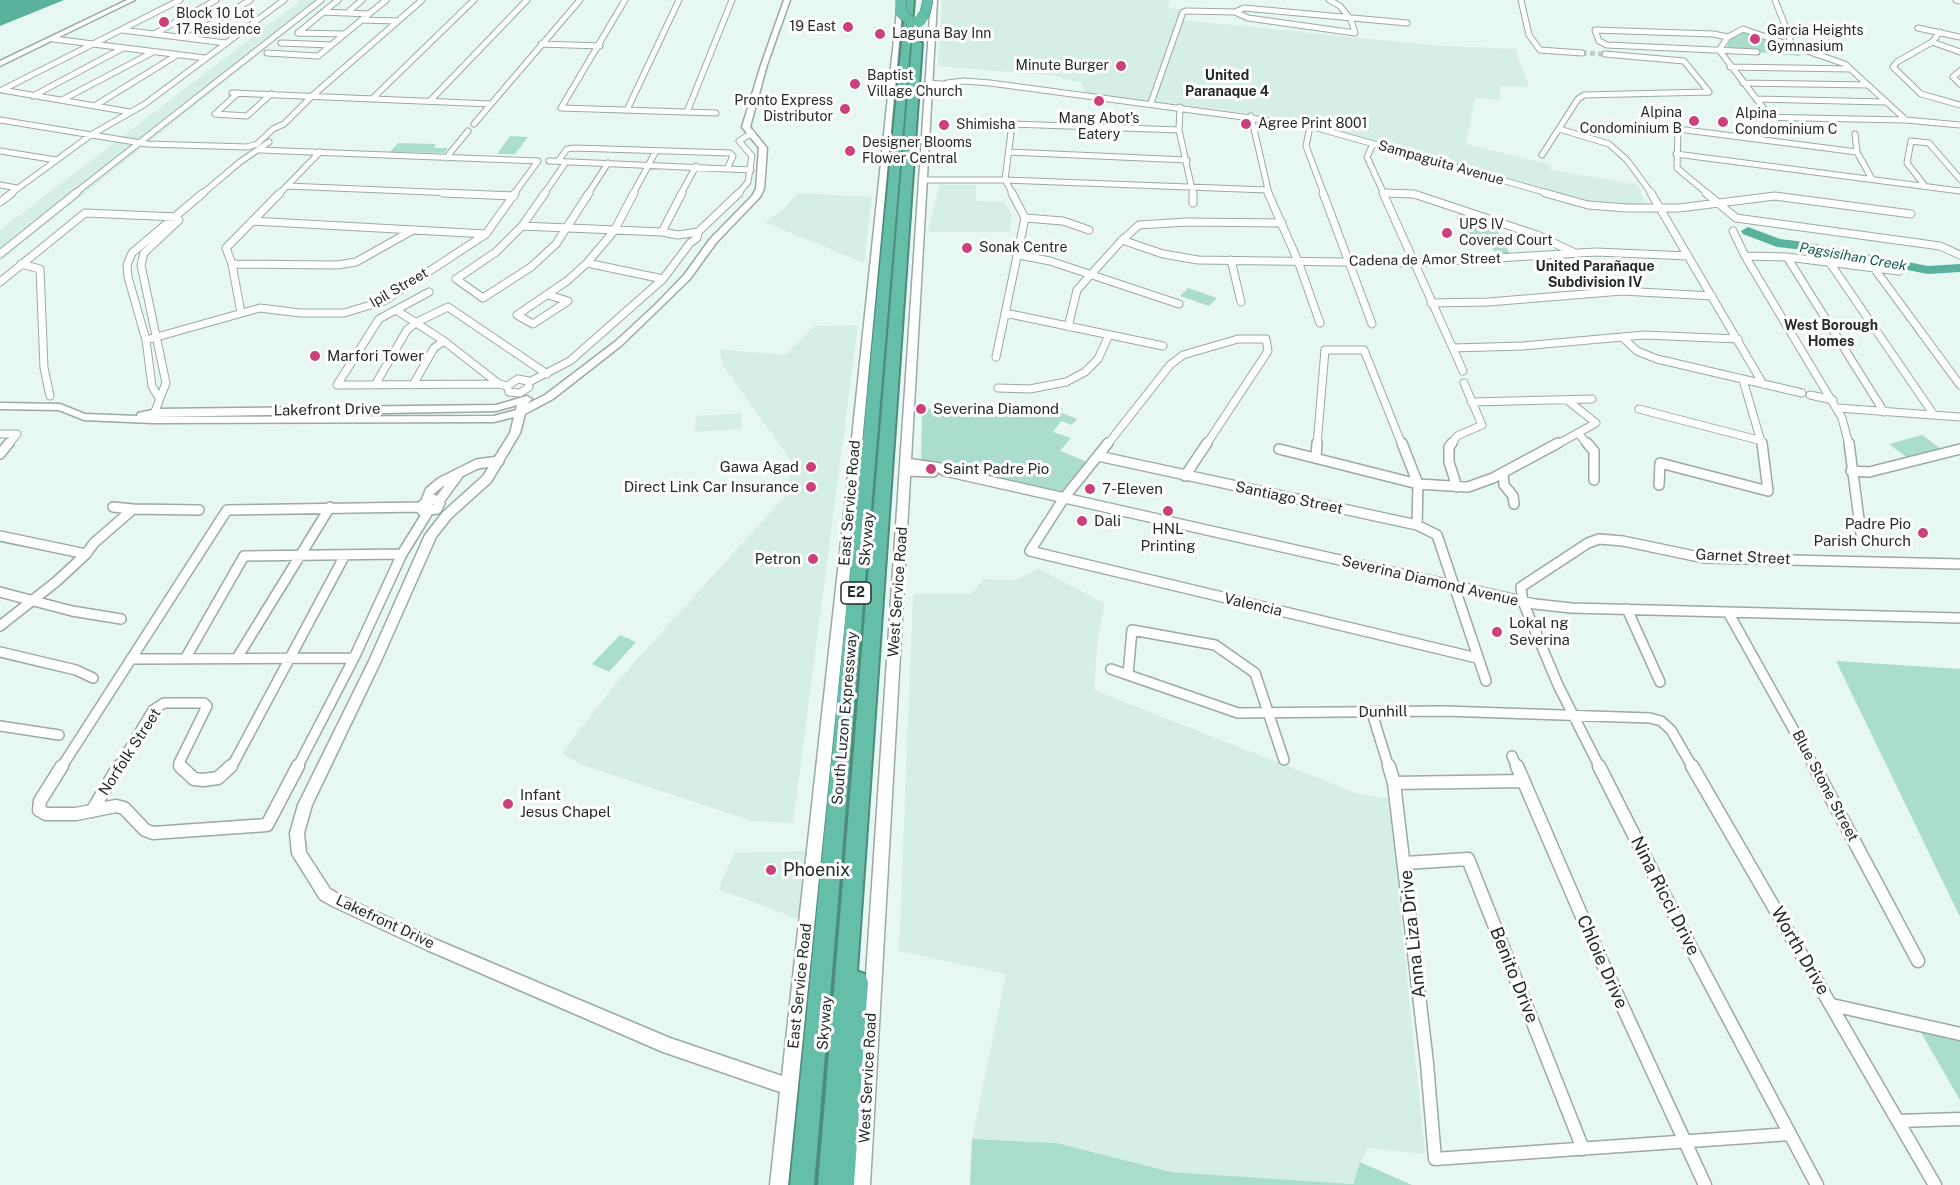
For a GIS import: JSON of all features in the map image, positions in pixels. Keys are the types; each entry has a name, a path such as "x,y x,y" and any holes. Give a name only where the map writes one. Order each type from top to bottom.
{"highway":[{"path":"901,0 901,12 915,22 925,13 928,0"},
{"name":"Skyway","path":"830,1185 915,22 911,0"},
{"name":"South Luzon Expressway","path":"802,1185 911,0"},
{"name":"Skyway","path":"811,1185 915,22 922,0"},
{"name":"South Luzon Expressway","path":"843,1185 895,441 922,0"}],"main road":[{"path":"2,63 132,0"},
{"name":"Lakefront Drive","path":"0,406 64,407 84,417 494,419 549,397 619,343 658,307 687,277 713,241 756,197 760,189 759,177 763,148 746,127 764,65 787,0"},
{"name":"East Service Road","path":"779,1185 846,552 901,0"},
{"name":"West Service Road","path":"861,1185 934,0"},
{"name":"Lakefront Drive","path":"522,407 510,443 487,479 447,515 431,535 375,661 305,805 297,833 299,854 325,894 337,901 432,945 669,1046 789,1087"}],"street":[{"path":"130,112 2,90 180,0"},
{"path":"154,34 216,0"},
{"path":"188,38 250,0"},
{"path":"0,202 92,135 145,104 284,0"},
{"path":"0,255 138,143 321,0"},
{"path":"338,0 298,33 344,34"},
{"path":"347,13 362,0"},
{"path":"267,53 318,56 386,0"},
{"path":"159,398 152,386 146,340 128,277 127,265 132,254 240,162 260,150 312,96 422,0"},
{"path":"372,99 474,0"},
{"path":"430,101 527,0"},
{"path":"474,124 580,0"},
{"path":"625,0 600,46 561,108 716,113"},
{"path":"627,110 679,0"},
{"path":"687,112 732,0"},
{"path":"1151,104 1183,12 1235,12 1248,18 1355,33 1351,20 1340,6 1329,0"},
{"path":"1521,0 1529,35 1540,51 1582,53"},
{"path":"1775,0 1790,38 1789,43"},
{"path":"1235,12 1244,8 1351,20 1407,23"},
{"path":"323,12 369,14"},
{"path":"362,20 398,21"},
{"path":"1918,28 1960,37"},
{"path":"1719,50 1728,37 1743,29 1789,43 1845,64 1906,120"},
{"path":"122,30 226,43"},
{"path":"1728,37 1713,34 1595,30 1599,41 1607,45 1757,52"},
{"path":"1940,32 1932,42 1897,62 1893,67 1922,94 1960,105"},
{"path":"53,39 205,58"},
{"path":"1932,42 1960,52"},
{"path":"280,43 331,45"},
{"path":"541,44 600,46"},
{"path":"33,96 123,48"},
{"path":"1719,50 1771,118"},
{"path":"62,100 153,52"},
{"path":"1542,155 1578,99 1593,93 1709,92 1684,61 1605,54"},
{"path":"96,105 177,55"},
{"path":"1730,67 1852,69"},
{"path":"1960,71 1953,77 1960,84"},
{"name":"Sampaguita Avenue","path":"929,83 964,85 969,83 1180,107 1310,126 1588,204 1659,208 1720,205 1775,196 1911,214"},
{"path":"1743,83 1868,85"},
{"path":"272,94 247,116 215,114 235,93 272,94 490,104"},
{"path":"1756,99 1885,102"},
{"path":"1180,107 1179,130 1193,189 1193,203"},
{"path":"1251,116 1268,189 1298,261 1320,323"},
{"path":"1754,117 1906,120 1960,125"},
{"path":"0,120 138,143 247,147 257,144 273,129 284,124"},
{"path":"996,357 1019,255 1024,218 1005,180 1012,124 1179,130"},
{"path":"1310,126 1306,146 1372,324"},
{"path":"1559,129 1615,147 1641,177 1738,339 1762,384"},
{"path":"1857,152 1678,129 1676,154 1677,168 1731,215 1742,220 1940,246 1960,255"},
{"path":"260,150 446,158 468,132"},
{"path":"522,226 662,232 678,235 698,232 732,202 748,182 752,156 739,139 752,134"},
{"path":"1855,134 1857,152 1872,179"},
{"path":"1925,186 1907,163 1911,141 1929,143 1960,179"},
{"path":"1373,144 1367,156 1463,371"},
{"path":"558,161 567,149 574,147 730,153 733,156 728,167"},
{"path":"0,151 56,160"},
{"path":"548,295 568,301 533,324 517,315 548,295 587,263 614,231 651,165 656,151"},
{"path":"241,313 232,264 226,248 320,152"},
{"path":"1009,152 1187,160"},
{"path":"1676,154 1960,191"},
{"name":"Ipil Street","path":"146,340 260,308 335,314 366,308 384,301 486,234 537,162 446,158"},
{"path":"549,161 728,167 751,170"},
{"path":"566,162 522,226 496,252 456,279 483,298 531,267 556,244 608,164"},
{"path":"662,232 696,166"},
{"path":"923,180 1005,180 1193,189 1268,189"},
{"path":"0,185 17,188"},
{"path":"287,186 514,196"},
{"path":"1385,193 1414,195 1537,235 1575,253"},
{"path":"0,282 85,213 180,215"},
{"path":"154,416 166,383 141,265 144,253 180,215"},
{"path":"1024,218 1063,221 1089,230"},
{"path":"252,221 486,234"},
{"path":"1068,327 1077,290 1090,273 1139,225 1155,223 1282,224"},
{"path":"232,264 336,265 356,262 379,251 413,229"},
{"path":"1733,231 1745,256 1835,404 1847,431 1861,534"},
{"path":"429,292 375,324 337,385 503,385 518,380 530,382 570,361 663,279 690,243 699,236 698,232"},
{"path":"678,235 681,240 690,243"},
{"name":"Cadena de Amor Street","path":"1122,240 1163,254 1198,260 1415,263 1575,253 1688,256"},
{"path":"1019,255 1050,261 1090,273 1179,304"},
{"path":"1745,256 1787,257 1899,271"},
{"path":"1787,257 1884,412"},
{"path":"1231,260 1241,302"},
{"path":"1830,262 1934,415"},
{"path":"587,263 663,279"},
{"path":"21,264 40,269 44,368 50,396"},
{"path":"1874,268 1960,385"},
{"path":"1431,303 1488,302 1622,291 1712,296"},
{"path":"375,385 407,330 417,322 448,307 547,374"},
{"path":"396,310 444,341 503,385 509,392 516,394 527,389 530,382"},
{"path":"1005,313 1163,346"},
{"path":"1453,348 1523,346 1660,334 1738,339"},
{"path":"998,388 1030,389 1066,382 1085,372 1098,359 1109,335"},
{"path":"1622,337 1637,351 1657,359 1806,394 1835,404 1884,412 1960,417"},
{"path":"1064,498 1170,365 1183,356 1238,339 1266,339 1268,351 1185,476"},
{"path":"413,385 434,348 444,341"},
{"path":"1316,457 1325,350 1364,350 1418,484 1417,525"},
{"path":"1659,485 1660,463 1768,491 1762,441 1743,380"},
{"path":"1457,487 1449,462 1449,447 1457,436 1482,425 1464,383"},
{"path":"1471,402 1592,399"},
{"path":"1279,449 1418,484 1468,487 1503,473 1596,423 1567,400"},
{"path":"1639,409 1762,441"},
{"path":"0,434 17,434 1,452"},
{"path":"1578,434 1594,451 1594,480"},
{"path":"1851,471 1869,472 1960,449"},
{"name":"Santiago Street","path":"1098,456 1417,525 1437,535 1476,658 1486,681"},
{"path":"458,475 439,501 440,505 437,509 425,507 330,507 227,510 40,801 39,810 46,814 76,814 117,806 124,808 146,830 153,833 267,825 354,658 425,507 430,490 477,464 499,460"},
{"name":"Severina Diamond Avenue","path":"906,467 945,471 1523,602 1555,606 1627,609 1960,618"},
{"path":"1503,473 1504,485 1514,496 1514,504"},
{"name":"Valencia","path":"1064,498 1030,551 1476,658"},
{"path":"113,507 199,510"},
{"path":"237,658 330,507"},
{"path":"0,626 86,554 94,543 133,509"},
{"path":"0,536 86,554"},
{"name":"Garnet Street","path":"1523,602 1520,592 1524,582 1588,543 1599,539 1623,541 1704,558 1960,564"},
{"path":"185,659 244,556 402,554"},
{"path":"290,658 345,555"},
{"path":"0,592 72,610 121,619"},
{"name":"Nina Ricci Drive","path":"1523,602 1573,714 1689,944 1817,1185"},
{"path":"1627,609 1660,682"},
{"name":"Blue Stone Street","path":"1728,612 1797,734 1918,961"},
{"path":"1128,675 1132,630 1215,645 1255,673 1284,760"},
{"path":"0,652 76,670 93,678"},
{"name":"Norfolk Street","path":"92,811 153,710 164,703 204,703 207,706 179,763 182,770 194,779 203,780 218,778 230,769 290,658"},
{"path":"132,659 354,658"},
{"name":"Dunhill","path":"1111,669 1238,713 1443,711 1573,714 1650,718 1661,721"},
{"name":"Anna Liza Drive","path":"1372,713 1394,783 1405,863 1435,1159 1583,1149"},
{"name":"Worth Drive","path":"1661,721 1671,730 1935,1185"},
{"path":"0,726 59,735"},
{"name":"Chloie Drive","path":"1512,756 1596,949 1705,1185"},
{"path":"1394,783 1523,781"},
{"name":"Benito Drive","path":"1405,863 1468,859 1583,1149"},
{"path":"1832,1005 1960,1034"},
{"path":"1898,1121 1960,1119"},
{"path":"1583,1149 1790,1134"}],"shaded area":[{"path":"0,0 64,0 0,26"},
{"path":"301,0 327,0 0,261 0,230"},
{"path":"942,0 1170,0 1167,8 1187,10 1184,20 1429,45 1515,49 1529,87 1499,86 1501,100 1475,98 1466,144 1551,165 1550,170 1638,185 1646,204 1582,201 1313,124 1271,116 1085,93 1082,83 1054,76 938,66"},
{"path":"1743,31 1805,52 1799,56 1726,49 1730,38"},
{"path":"510,136 528,137 515,154 497,154"},
{"path":"398,143 436,144 434,148 448,148 444,153 390,152"},
{"path":"939,185 976,185 976,201 1004,202 1012,214 1010,232 928,232"},
{"path":"797,193 872,197 864,263 764,222 784,209"},
{"path":"1461,212 1500,225 1498,235 1511,255 1497,255 1491,246 1472,247 1456,218"},
{"path":"1188,288 1217,298 1209,306 1180,296"},
{"path":"858,325 793,823 752,821 588,767 561,754 621,677 787,494 791,461 724,367 719,349 784,355 815,326"},
{"path":"922,408 990,413 989,416 1063,408 1060,412 1077,419 1072,425 1061,421 1053,432 1071,438 1060,451 1087,463 1060,493 921,464"},
{"path":"742,413 741,429 695,432 696,416"},
{"path":"1922,435 1944,451 1910,460 1889,444"},
{"path":"1038,568 1105,604 1098,637 1094,690 1361,795 1389,798 1425,1154 1368,1148 1360,1162 1353,1184 1171,1172 1057,1143 972,1139 1006,974 899,951 913,594 971,594 984,579 1017,580"},
{"path":"620,635 636,642 609,672 592,664"},
{"path":"1836,661 1960,669 1960,917"},
{"path":"807,851 798,919 718,889 735,853"},
{"path":"1920,1031 1960,1041 1960,1100"},
{"path":"972,1139 1057,1143 1171,1172 1353,1184 1360,1162 1412,1185 970,1185"}],"waterway":[{"name":"Pagsisihan Creek","path":"1748,231 1777,243 1805,246 1928,270 1960,268"}],"tunnel":[{"path":"1582,53 1605,54"}],"place":[{"name":"Block 10 Lot 17 Residence","path":"164,22"},
{"name":"19 East","path":"848,27"},
{"name":"Laguna Bay Inn","path":"880,34"},
{"name":"Garcia Heights Gymnasium","path":"1755,39"},
{"name":"Minute Burger","path":"1121,66"},
{"name":"Baptist Village Church","path":"855,84"},
{"name":"Mang Abot's Eatery","path":"1099,101"},
{"name":"Pronto Express Distributor","path":"845,109"},
{"name":"Alpina Condominium B","path":"1694,121"},
{"name":"Alpina Condominium C","path":"1723,122"},
{"name":"Agree Print 8001","path":"1246,124"},
{"name":"Shimisha","path":"944,125"},
{"name":"Designer Blooms Flower Central","path":"850,151"},
{"name":"UPS IV Covered Court","path":"1447,233"},
{"name":"Sonak Centre","path":"967,248"},
{"name":"Marfori Tower","path":"315,356"},
{"name":"Severina Diamond","path":"921,409"},
{"name":"Gawa Agad","path":"811,467"},
{"name":"Saint Padre Pio","path":"931,469"},
{"name":"Direct Link Car Insurance","path":"811,487"},
{"name":"7-Eleven","path":"1090,489"},
{"name":"HNL Printing","path":"1168,511"},
{"name":"Dali","path":"1082,521"},
{"name":"Padre Pio Parish Church","path":"1923,533"},
{"name":"Petron","path":"813,559"},
{"name":"Lokal ng Severina","path":"1497,632"},
{"name":"Infant Jesus Chapel","path":"508,804"},
{"name":"Phoenix","path":"771,870"}],"district":[{"name":"United Paranaque 4","path":"1227,84"},
{"name":"United Parañaque Subdivision IV","path":"1595,276"},
{"name":"West Borough Homes","path":"1831,334"}]}
